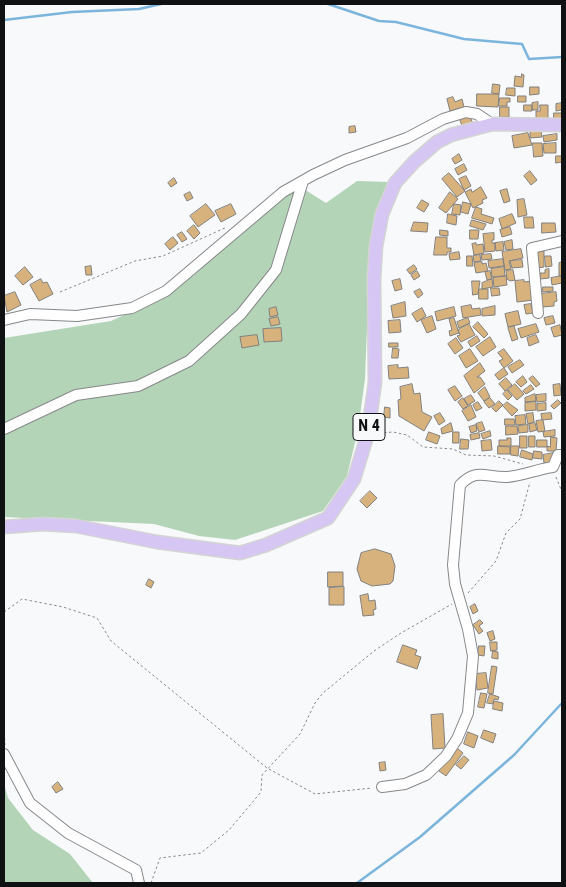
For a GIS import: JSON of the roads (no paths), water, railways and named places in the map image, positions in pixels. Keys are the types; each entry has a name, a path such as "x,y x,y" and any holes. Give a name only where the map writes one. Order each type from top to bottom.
{"main road":[{"name":"N 4","path":"4,527 43,524 76,526 157,542 240,553 266,545 328,518 354,479 368,433 375,382 374,279 376,246 382,214 395,183 414,162 437,142 451,135 492,124 562,126"}],"street":[{"path":"4,320 30,314 77,316 132,308 166,291 240,226 283,192 303,181 345,160 407,138 443,119 466,112 477,114 492,124"},
{"path":"4,429 76,395 138,386 189,361 241,314 276,270 303,181"},
{"path":"538,312 532,248 562,241"},
{"path":"382,787 405,784 426,775 446,756 457,739 468,713 473,656 452,565 454,526 460,485 468,476 477,474 507,477 553,467 558,455 562,455"},
{"path":"5,757 30,803 68,833 136,870 139,883"}],"waterway":[{"path":"4,20 72,12 139,9 161,4"},
{"path":"328,4 379,21 396,22 464,39 522,44 529,59 562,57"},
{"path":"357,883 420,837 514,755 562,703"}]}
